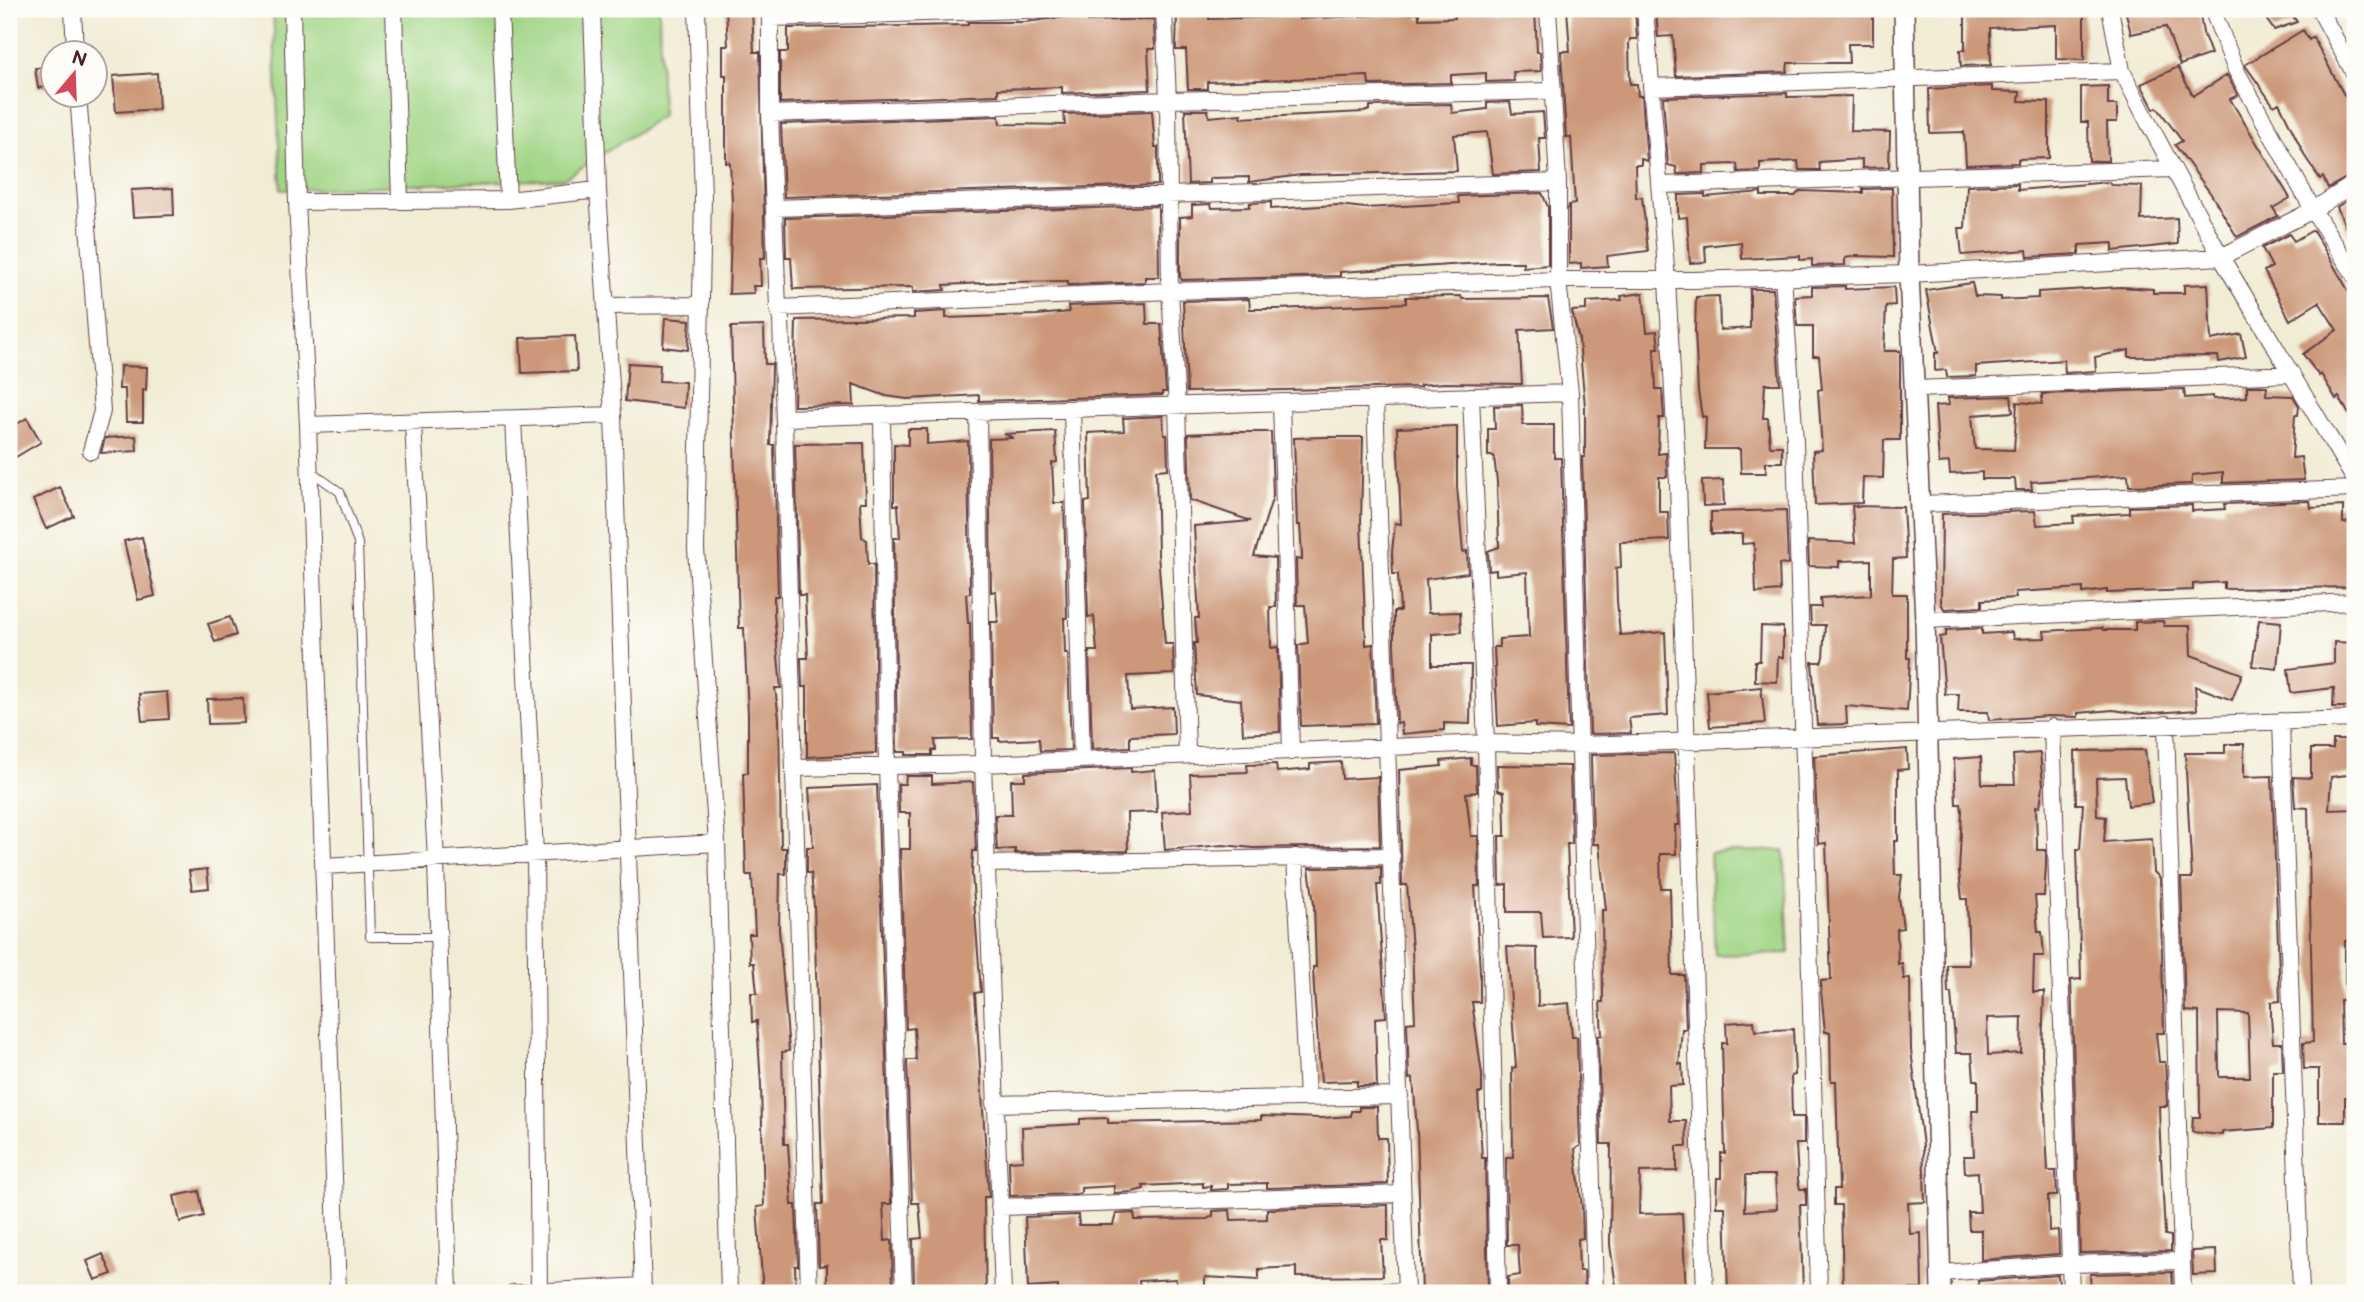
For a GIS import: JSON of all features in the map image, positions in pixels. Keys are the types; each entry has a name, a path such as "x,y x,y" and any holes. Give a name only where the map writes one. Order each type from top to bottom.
{"street":[{"path":"74,9 75,38"},
{"path":"292,9 338,1293"},
{"path":"394,9 400,201"},
{"path":"500,9 508,200"},
{"path":"513,1293 643,1290 630,846 613,415 608,306 598,190 592,9"},
{"path":"697,9 703,197 696,549 717,843 729,1293"},
{"path":"809,1293 781,319 778,308 770,114 771,14 1051,9"},
{"path":"1164,9 1170,291 1177,406 1187,753"},
{"path":"1548,9 1558,182 1558,279 1570,393 1595,1293"},
{"path":"1645,9 1667,281 1678,483 1705,1293"},
{"path":"1904,9 1909,274 1925,621 1941,1293"},
{"path":"2110,9 2122,71 2221,257 2355,480"},
{"path":"2212,9 2236,70 2313,210 2355,276"},
{"path":"2319,9 2355,75"},
{"path":"1651,87 2122,71"},
{"path":"770,114 1168,100 1553,92"},
{"path":"79,108 102,401 100,426 91,451"},
{"path":"1660,185 2173,169"},
{"path":"775,208 1558,182"},
{"path":"778,308 1170,291 1558,279 1667,281 1909,274 2221,257 2313,210 2355,183"},
{"path":"297,202 508,200 598,190"},
{"path":"1783,277 1795,441 1819,1293"},
{"path":"608,306 701,305"},
{"path":"1916,389 2291,374"},
{"path":"784,418 1570,393"},
{"path":"1471,396 1486,743 1498,1293"},
{"path":"1338,1293 1406,1292 1375,399"},
{"path":"1281,402 1291,751"},
{"path":"1072,410 1082,759"},
{"path":"978,412 983,764 1003,1293"},
{"path":"308,425 613,415"},
{"path":"882,415 887,766 904,1293"},
{"path":"513,419 535,853 539,1292"},
{"path":"413,423 436,860 449,1293"},
{"path":"1920,504 2355,489"},
{"path":"1925,621 2355,602"},
{"path":"794,768 983,764 1187,753 1486,743 1580,745 1802,735 1928,734 2052,727 2355,719"},
{"path":"2281,721 2301,1293"},
{"path":"2166,724 2183,1293"},
{"path":"2052,727 2071,1293"},
{"path":"324,866 717,843"},
{"path":"986,864 1392,856"},
{"path":"1295,857 1307,1098"},
{"path":"994,1104 1400,1096"},
{"path":"999,1207 1402,1194"},
{"path":"1941,1273 2070,1264 2182,1261"}],"lane":[{"path":"309,470 340,492 358,543 370,937 439,937"}],"green space":[{"path":"273,9 659,9 662,116 564,179 281,190"},
{"path":"1784,850 1789,953 1715,955 1710,853"}],"building":[{"path":"726,9 752,9 754,52 760,52 765,258 760,258 761,286 753,286 754,293 729,294 732,201 730,162 726,163 726,75 723,75 723,46 728,46"},
{"path":"1455,9 1535,9 1537,52 1540,52 1541,71 1513,72 1514,81 1486,82 1486,73 1451,75 1451,83 1369,85 1368,76 1207,82 1207,89 1188,89 1186,50 1176,50 1177,12 1209,12 1209,19 1274,17 1274,12 1299,11 1299,19 1419,13 1419,19 1455,18"},
{"path":"1567,9 1635,9 1637,39 1630,39 1629,44 1630,84 1637,84 1638,96 1642,96 1647,161 1641,159 1641,165 1635,165 1636,198 1642,197 1648,251 1607,256 1608,266 1581,268 1581,263 1569,264 1569,205 1575,204 1571,137 1566,137 1561,51 1570,51"},
{"path":"1656,9 1873,9 1873,44 1848,44 1849,63 1788,63 1787,72 1676,76 1673,36 1658,37"},
{"path":"1965,9 2084,9 2084,60 2056,59 2056,25 1990,28 1991,65 1961,66 1960,50 1965,50"},
{"path":"2125,9 2199,9 2203,33 2211,54 2180,65 2166,27 2131,34"},
{"path":"2259,9 2288,9 2297,22 2274,30"},
{"path":"1088,14 1088,21 1154,19 1155,49 1148,49 1150,90 1062,93 1062,87 998,89 998,95 780,103 780,52 788,52 788,28 968,25 968,22 1025,22"},
{"path":"2303,30 2309,40 2313,37 2350,106 2355,103 2355,173 2328,188 2323,177 2320,179 2306,158 2279,103 2274,106 2245,65"},
{"path":"2178,67 2193,96 2227,75 2238,95 2230,99 2290,198 2273,208 2278,216 2237,237 2211,194 2175,145 2182,141 2157,107 2154,109 2141,84"},
{"path":"157,73 159,109 116,112 113,76"},
{"path":"1992,86 1992,91 2020,92 2019,101 2049,102 2049,158 2018,159 2018,163 1966,165 1964,132 1930,133 1929,89"},
{"path":"2108,86 2108,105 2117,105 2117,122 2107,122 2108,161 2089,161 2088,122 2081,122 2081,87"},
{"path":"1787,93 1787,97 1852,96 1851,131 1890,132 1889,167 1862,168 1862,159 1819,162 1820,170 1799,170 1798,161 1760,163 1760,171 1738,172 1737,164 1704,165 1704,173 1677,174 1676,167 1668,165 1663,97"},
{"path":"1510,102 1512,114 1543,112 1545,138 1539,138 1541,172 1493,174 1487,132 1454,135 1457,171 1301,175 1249,182 1249,177 1210,178 1210,183 1188,184 1185,110 1208,110 1209,117 1241,114 1241,118 1364,112 1370,110 1370,106 1451,104 1452,113 1487,109 1487,103"},
{"path":"1152,111 1155,147 1158,147 1158,185 784,197 781,124 999,116 1000,124 1065,125 1064,114"},
{"path":"2109,182 2112,185 2142,186 2141,220 2177,218 2178,244 2113,251 2113,243 2079,245 2079,254 2028,257 2027,250 1962,255 1959,228 1965,228 1967,186 2018,184 2018,190"},
{"path":"173,188 174,215 133,217 131,190"},
{"path":"1892,188 1893,257 1856,256 1845,258 1845,265 1812,266 1812,259 1800,260 1800,256 1742,259 1741,242 1705,246 1706,262 1690,263 1687,217 1678,218 1678,195 1705,194 1705,197 1761,192 1761,196 1795,196 1800,191 1863,193 1863,189"},
{"path":"1542,193 1548,207 1548,265 1523,267 1523,262 1498,262 1340,272 1340,276 1182,280 1180,277 1180,217 1192,216 1192,205 1211,204 1212,208 1250,207 1250,203 1271,202 1271,209 1338,205 1365,208 1459,203 1458,196"},
{"path":"2355,195 2355,249 2337,207"},
{"path":"1158,206 1159,277 1145,277 1145,282 1068,285 1068,281 1004,282 944,285 945,290 913,292 913,287 793,289 791,257 786,257 785,218"},
{"path":"2313,230 2355,302 2355,355 2350,358 2355,368 2355,425 2339,397 2336,399 2321,374 2319,376 2303,354 2337,330 2319,302 2290,320 2264,271 2272,267 2262,248 2289,234 2294,241"},
{"path":"1972,283 1975,296 2001,297 2001,300 2038,298 2038,292 2120,287 2153,289 2153,293 2184,293 2184,285 2208,284 2211,340 2241,334 2246,357 2219,362 2218,356 2129,357 2129,350 2095,357 2096,371 2065,373 2064,360 1976,366 1976,376 1947,377 1946,370 1935,371 1935,353 1938,353 1926,290"},
{"path":"1845,286 1845,289 1894,287 1895,305 1886,306 1884,351 1900,351 1900,440 1884,440 1883,478 1863,477 1862,503 1815,505 1813,451 1822,450 1819,356 1813,356 1813,326 1797,326 1795,296 1812,295 1812,287"},
{"path":"1750,289 1773,289 1780,384 1765,384 1763,418 1768,418 1770,446 1782,446 1782,462 1766,462 1766,473 1741,473 1740,449 1705,449 1706,416 1702,417 1698,391 1696,297 1719,296 1720,330 1750,328"},
{"path":"1643,293 1647,332 1657,331 1659,348 1654,348 1656,389 1662,389 1664,418 1659,418 1658,454 1666,453 1667,477 1659,477 1659,512 1668,512 1669,540 1620,542 1621,567 1616,568 1617,601 1620,635 1665,632 1668,715 1629,718 1631,733 1590,734 1582,457 1585,457 1585,406 1579,340 1572,311 1586,310 1586,302 1622,300 1621,296"},
{"path":"1461,296 1462,299 1548,298 1553,328 1519,330 1522,384 1444,383 1420,387 1187,392 1183,301 1249,299 1250,309 1278,309 1406,303 1406,297"},
{"path":"1146,303 1147,324 1161,324 1166,392 1162,392 1162,395 979,401 979,395 907,399 886,396 853,384 854,405 794,406 796,320 914,318 914,313 946,311 946,318 1037,315 1069,312 1068,306"},
{"path":"665,318 690,320 688,350 663,347"},
{"path":"764,326 765,364 772,364 770,445 774,445 778,596 774,596 774,614 781,688 775,688 779,718 781,848 786,848 786,874 780,874 779,929 789,1051 782,1052 784,1144 788,1144 792,1205 796,1205 796,1293 763,1293 757,1207 764,1206 761,1085 757,1021 752,1022 751,993 757,993 754,963 750,963 749,934 755,934 752,875 746,875 743,773 748,773 748,714 744,628 739,628 731,327"},
{"path":"575,336 577,371 522,373 520,338"},
{"path":"628,363 660,365 659,381 685,382 684,408 625,401"},
{"path":"120,366 147,367 146,390 143,389 143,422 126,422 125,389 119,389"},
{"path":"2247,386 2267,386 2266,395 2293,396 2299,406 2298,415 2295,415 2292,458 2301,457 2304,480 2223,483 2223,472 2192,475 2192,484 2129,486 2128,475 2031,482 2032,490 2016,490 2015,479 1982,479 1982,472 1950,474 1949,462 1939,463 1935,406 1949,405 1948,398 2011,396 2013,412 1972,415 1975,449 2014,450 2017,402 2042,404 2042,394 2184,389 2185,398 2213,396 2213,399 2247,397"},
{"path":"1522,405 1523,425 1554,425 1554,458 1561,458 1569,729 1535,727 1535,723 1498,726 1494,647 1499,647 1499,639 1529,637 1527,572 1496,575 1496,570 1489,571 1488,551 1499,547 1497,482 1494,456 1488,456 1488,429 1495,429 1494,406"},
{"path":"1163,416 1164,435 1167,435 1168,469 1156,470 1158,554 1165,644 1173,644 1174,674 1128,676 1130,709 1173,707 1174,734 1130,736 1130,747 1092,749 1089,651 1097,651 1094,616 1088,617 1085,502 1090,501 1088,433 1124,431 1123,418"},
{"path":"27,418 41,442 9,461 9,429"},
{"path":"1457,426 1457,487 1463,552 1467,551 1468,573 1426,579 1428,613 1460,612 1461,632 1432,634 1432,665 1471,665 1470,724 1444,723 1444,730 1402,734 1401,723 1397,723 1394,643 1394,611 1400,611 1398,574 1393,574 1392,552 1395,523 1401,524 1397,428"},
{"path":"908,429 927,429 927,444 968,441 970,593 966,594 970,623 972,739 935,740 936,750 932,750 932,755 906,755 906,752 897,752 894,538 900,538 898,505 894,505 894,444 908,445"},
{"path":"1055,431 1057,462 1052,463 1054,503 1064,503 1067,618 1064,618 1065,653 1068,653 1071,750 1040,751 1039,739 999,741 999,738 993,738 991,622 998,622 996,591 991,592 989,439 1014,438 1004,434"},
{"path":"1271,432 1273,496 1254,556 1275,558 1276,607 1270,607 1271,648 1278,647 1280,732 1243,734 1241,700 1197,695 1194,643 1197,643 1195,618 1199,618 1194,526 1251,521 1190,500 1188,434"},
{"path":"136,436 137,451 101,453 105,438"},
{"path":"1363,437 1361,521 1366,645 1373,644 1376,723 1301,726 1298,645 1308,643 1305,605 1297,605 1296,559 1302,560 1302,555 1300,525 1297,525 1294,438"},
{"path":"864,443 866,502 860,502 862,537 867,540 868,564 874,564 876,753 807,757 807,687 802,687 801,658 808,658 805,595 799,595 795,444"},
{"path":"1723,480 1724,505 1703,506 1702,481"},
{"path":"60,487 74,516 46,529 33,500"},
{"path":"2310,501 2311,508 2343,506 2343,523 2351,522 2355,587 2224,589 2224,582 2193,584 2193,590 2107,593 2107,590 2083,593 2083,588 2015,592 2016,598 1982,600 1982,607 1944,609 1941,603 1942,514 2035,511 2037,525 2074,523 2073,516 2129,513 2129,507 2192,505 2192,511 2225,509 2224,504"},
{"path":"1852,506 1903,507 1906,558 1893,559 1892,594 1907,594 1907,658 1910,658 1907,711 1846,706 1847,724 1817,725 1812,662 1821,662 1823,657 1825,625 1811,625 1810,607 1821,607 1820,598 1871,595 1871,560 1839,561 1839,567 1809,566 1808,541 1855,543"},
{"path":"1786,510 1788,565 1779,564 1780,591 1756,593 1754,543 1742,544 1742,534 1711,534 1711,512"},
{"path":"142,537 155,596 138,600 124,541"},
{"path":"230,617 236,635 215,642 208,624"},
{"path":"2259,620 2281,622 2277,669 2252,666"},
{"path":"2163,621 2164,626 2190,626 2191,655 2242,674 2232,700 2195,686 2197,710 2140,714 2113,710 2078,713 2078,717 1989,720 1988,712 1958,712 1959,694 1945,694 1940,637 1946,636 1946,630 1982,628 1982,634 2012,632 2013,639 2045,638 2044,631 2102,628 2135,630 2135,622"},
{"path":"1761,626 1783,627 1783,658 1778,657 1777,682 1755,681 1755,661 1760,661"},
{"path":"2334,642 2355,643 2355,707 2333,707 2334,688 2291,693 2288,669 2334,663"},
{"path":"1761,687 1765,723 1710,727 1707,692"},
{"path":"167,692 169,719 142,721 139,694"},
{"path":"243,698 244,723 208,724 207,699"},
{"path":"2333,740 2355,740 2355,774 2331,777 2329,810 2355,809 2355,940 2345,941 2345,1000 2340,1000 2341,1043 2350,1043 2350,1066 2355,1066 2355,1097 2345,1097 2345,1122 2319,1122 2319,1069 2304,1069 2303,1043 2313,1042 2308,808 2295,807 2293,777 2311,778 2311,749 2333,749"},
{"path":"2225,744 2244,744 2244,777 2272,776 2280,1001 2271,1002 2271,1017 2273,1043 2282,1043 2283,1071 2273,1071 2273,1128 2222,1132 2222,1135 2192,1132 2193,1117 2200,1117 2199,1012 2185,1011 2181,878 2192,878 2185,753 2225,753","holes":["2218,1012 2248,1013 2250,1077 2219,1077"]},
{"path":"1907,749 1908,769 1898,770 1898,841 1894,841 1895,875 1902,875 1899,897 1903,928 1897,929 1898,964 1902,963 1904,979 1910,978 1911,1050 1923,1146 1925,1202 1908,1203 1910,1234 1921,1233 1922,1289 1843,1291 1841,1205 1834,1205 1834,1189 1839,1189 1836,1081 1831,1081 1830,1032 1825,1032 1821,990 1821,981 1831,980 1826,843 1818,844 1814,756"},
{"path":"2145,750 2152,803 2128,806 2125,777 2096,778 2097,816 2106,817 2104,842 2152,839 2154,872 2160,878 2164,1033 2156,1033 2159,1062 2165,1062 2167,1106 2159,1106 2160,1138 2165,1235 2171,1236 2171,1251 2080,1253 2071,980 2081,979 2077,849 2080,849 2083,804 2076,804 2075,751"},
{"path":"1674,753 1679,825 1675,825 1676,854 1660,854 1661,888 1670,888 1672,975 1684,975 1686,1029 1682,1029 1679,1064 1682,1064 1683,1085 1669,1086 1670,1121 1686,1121 1687,1146 1677,1146 1677,1171 1640,1172 1639,1214 1682,1213 1686,1293 1659,1293 1658,1289 1617,1293 1610,1245 1611,1144 1601,1144 1598,1036 1602,1035 1602,910 1606,910 1599,844 1593,844 1591,755"},
{"path":"2040,753 2043,785 2040,807 2036,806 2037,850 2046,850 2044,896 2035,896 2038,932 2042,932 2044,956 2034,956 2033,992 2044,992 2042,1053 2048,1171 2056,1171 2057,1196 2048,1196 2049,1231 2058,1230 2059,1254 1981,1260 1981,1230 1969,1230 1968,1212 1980,1212 1978,1172 1965,1173 1964,1156 1974,1156 1972,1111 1978,1111 1978,1080 1974,1080 1972,1053 1956,1053 1951,993 1948,993 1947,965 1969,965 1967,899 1962,899 1959,872 1962,811 1961,804 1956,804 1954,759 1981,757 1982,784 2015,784 2013,755","holes":["2022,1017 2021,1053 1988,1055 1987,1018"]},
{"path":"1471,758 1471,765 1476,765 1477,792 1466,793 1471,836 1478,836 1479,886 1475,886 1480,972 1480,1002 1472,1002 1482,1075 1482,1093 1478,1093 1482,1158 1485,1158 1488,1293 1422,1293 1417,1130 1413,1078 1409,1079 1407,1023 1415,1022 1412,949 1407,885 1402,885 1399,770 1442,766 1441,761"},
{"path":"1341,762 1342,779 1378,777 1380,846 1253,848 1223,845 1165,850 1162,812 1192,810 1190,774 1248,772 1247,765 1276,764 1277,772 1310,769 1310,764"},
{"path":"1497,765 1570,766 1572,844 1567,844 1571,937 1543,938 1541,912 1507,912 1507,884 1500,885 1499,836 1505,836 1504,792 1498,790"},
{"path":"1131,768 1131,772 1155,770 1157,812 1127,813 1128,851 1015,853 1015,849 997,850 995,815 1012,815 1011,780 1025,780 1025,773"},
{"path":"906,776 932,776 932,784 973,782 976,851 973,851 972,874 981,992 975,993 989,1197 984,1197 986,1293 914,1293 913,1239 922,1238 919,1203 912,1203 907,1060 916,1060 914,1028 906,1029 900,849 910,849 910,813 899,813 898,784 905,784"},
{"path":"877,785 891,1204 883,1204 885,1241 892,1240 893,1293 827,1293 827,1265 819,1266 817,1204 823,1204 814,906 811,873 807,873 807,847 813,847 809,788"},
{"path":"1381,867 1381,885 1377,885 1386,1017 1375,1018 1377,1086 1357,1086 1357,1081 1321,1082 1313,967 1316,967 1314,904 1309,868"},
{"path":"207,869 209,888 192,890 189,871"},
{"path":"1507,947 1537,948 1538,1006 1569,1003 1572,1037 1577,1037 1580,1146 1575,1149 1583,1238 1578,1239 1579,1271 1584,1271 1585,1293 1508,1293 1508,1277 1520,1275 1518,1245 1507,1245 1506,1157 1513,1157 1512,1068 1516,1067"},
{"path":"1754,1021 1755,1031 1793,1029 1795,1075 1791,1076 1792,1117 1804,1117 1804,1144 1796,1144 1800,1189 1806,1189 1806,1205 1800,1205 1803,1290 1728,1293 1725,1207 1716,1207 1717,1178 1721,1178 1721,1153 1725,1154 1722,1043 1727,1043 1726,1023","holes":["1746,1175 1775,1175 1777,1209 1745,1211"]},
{"path":"1359,1107 1377,1107 1378,1138 1387,1138 1388,1184 1267,1188 1267,1183 1228,1184 1228,1189 1211,1190 1211,1186 1203,1187 1203,1183 1143,1186 1144,1189 1132,1192 1114,1193 1114,1186 1081,1188 1081,1193 1077,1194 1010,1196 1009,1161 1023,1160 1022,1127 1080,1124 1080,1119 1108,1118 1108,1123 1261,1120 1261,1116 1321,1118 1351,1116 1351,1111 1359,1111"},
{"path":"199,1191 204,1216 180,1222 174,1196"},
{"path":"1388,1205 1388,1240 1381,1240 1383,1276 1296,1277 1296,1267 1259,1269 1259,1280 1205,1277 1205,1286 1177,1288 1176,1279 1139,1281 1140,1292 1058,1291 1058,1286 1028,1288 1025,1217 1078,1215 1079,1225 1113,1225 1116,1214 1134,1213 1135,1220 1207,1219 1213,1216 1213,1211 1230,1210 1231,1220 1267,1219 1267,1209"},
{"path":"2216,1250 2217,1274 2193,1275 2192,1251"},
{"path":"103,1254 112,1274 95,1280 87,1261"},
{"path":"2172,1272 2173,1293 2091,1293 2090,1274"},
{"path":"2058,1275 2060,1293 1979,1293 1978,1281"}]}
